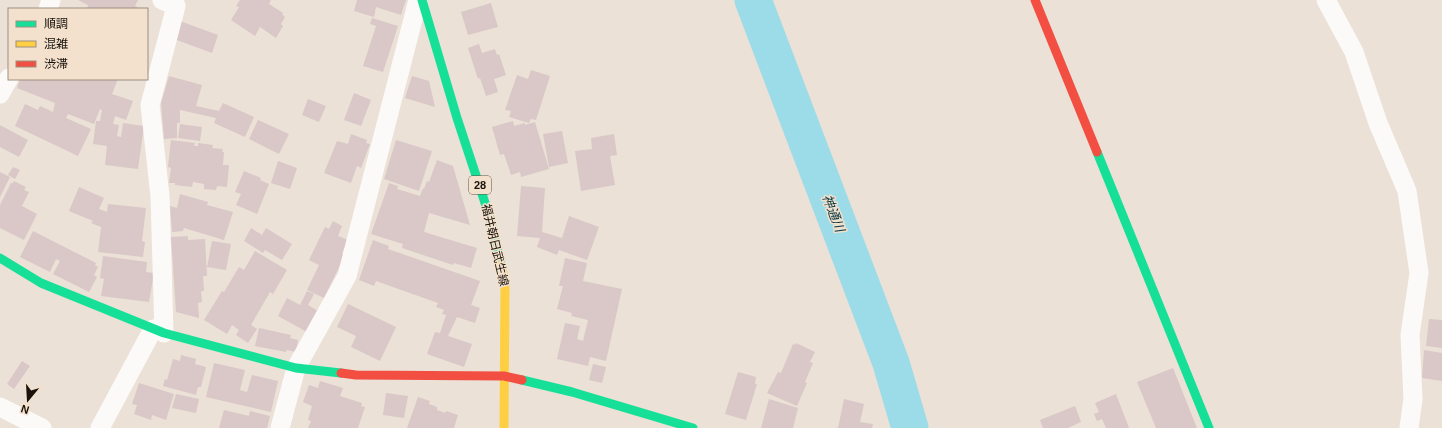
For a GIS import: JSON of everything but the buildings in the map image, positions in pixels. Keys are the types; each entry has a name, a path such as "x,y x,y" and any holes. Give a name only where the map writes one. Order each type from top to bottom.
{"street":[{"path":"100,428 159,331 160,196 150,105 176,6 162,0"},
{"path":"280,428 296,368 347,276 418,0"},
{"name":"福井朝日武生線","path":"422,0 457,118 490,218 505,281 504,428"},
{"path":"1035,0 1209,428"},
{"path":"1326,0 1354,52 1378,123 1407,191 1419,273 1410,335 1414,399 1409,428"},
{"path":"0,94 8,80"},
{"path":"0,258 41,283 159,331 296,368 356,375 504,376 572,392 693,428"},
{"path":"0,407 42,428"}],"waterway":[{"name":"神通川","path":"753,0 891,363 910,428"}],"traffic: fast":[{"path":"422,0 457,118 490,218 501,265"},
{"path":"1097,152 1209,428"},
{"path":"0,258 41,283 164,333 296,368 341,373"},
{"path":"522,380 572,392 693,428"}],"traffic: slow":[{"path":"501,265 505,281 504,428"}],"traffic: jam":[{"path":"1035,0 1097,152"},
{"path":"341,373 356,375 504,376 522,380"}]}
